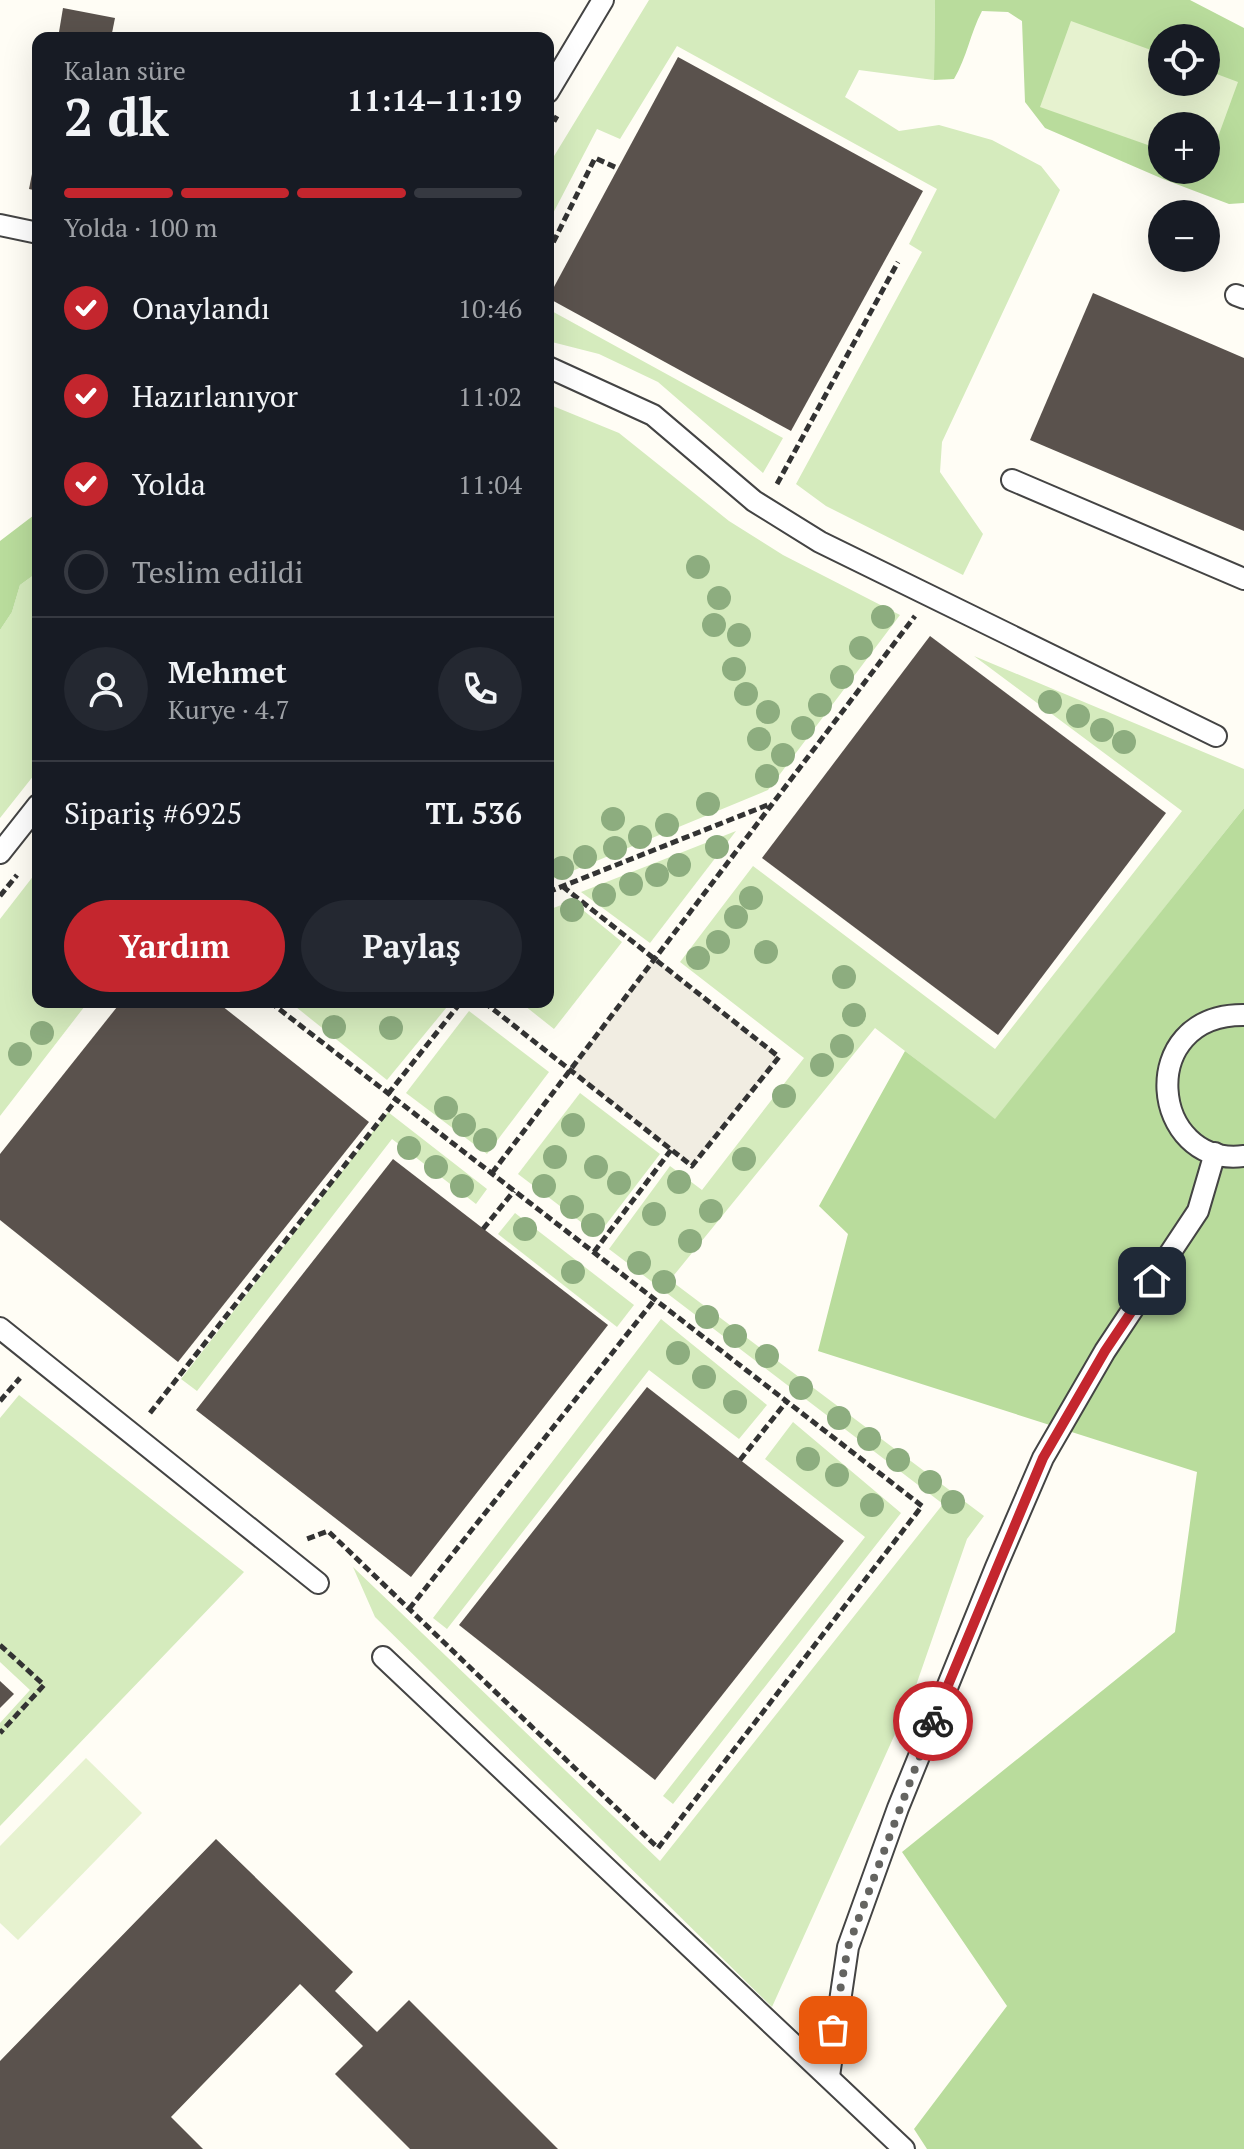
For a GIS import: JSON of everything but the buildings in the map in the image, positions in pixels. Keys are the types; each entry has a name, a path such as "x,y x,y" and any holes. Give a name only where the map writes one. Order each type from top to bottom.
{"lane":[{"path":"554,82 603,0"},
{"path":"0,225 32,232"},
{"path":"554,370 653,415 754,501 820,542 1216,736"},
{"path":"1012,480 1244,579"},
{"path":"0,853 32,813"},
{"path":"1244,1015 1227,1015 1205,1022 1186,1036 1172,1055 1166,1079 1168,1102 1177,1125 1194,1142 1215,1153 1244,1156"},
{"path":"829,2076 848,1947 898,1808 996,1567 1043,1458 1105,1351 1198,1211 1215,1153"},
{"path":"0,1328 318,1583"},
{"path":"383,1657 904,2149"}],"path":[{"path":"554,241 595,158 617,168"},
{"path":"773,492 898,262"},
{"path":"492,1173 915,615"},
{"path":"554,889 772,803"},
{"path":"492,1008 692,1166 779,1057 562,886"},
{"path":"278,1008 922,1506 658,1848 328,1531 307,1539"},
{"path":"388,1094 456,1008"},
{"path":"150,1413 396,1100"},
{"path":"594,1252 671,1150"},
{"path":"483,1229 514,1191"},
{"path":"409,1609 655,1299"},
{"path":"0,1401 21,1377"},
{"path":"740,1460 787,1401"},
{"path":"0,1645 44,1685 0,1733"}],"green space":[{"path":"649,0 935,0 934,80 859,70 845,97 899,131 939,125 992,140 1041,166 1060,190 942,442 940,472 983,534 963,575 826,506 796,484 922,252 909,244 937,189 677,46 620,139 597,129 554,211 554,156"},
{"path":"935,0 1190,0 1244,28 1244,203 1229,204 1176,184 1220,184 1220,112 1148,112 1148,173 1045,128 1025,102 1022,21 1008,12 982,11 954,79 934,80"},
{"path":"1071,21 1148,49 1148,96 1220,96 1220,75 1238,82 1220,131 1220,112 1148,112 1148,145 1040,107"},
{"path":"554,312 783,438 763,473 658,382 599,354 554,343"},
{"path":"554,406 619,433 729,521 783,555 900,615 768,790 554,879"},
{"path":"32,517 32,576 20,585 12,612 0,630 0,541"},
{"path":"32,576 32,778 0,818 0,630 12,612 20,585"},
{"path":"974,656 1244,769 1244,808 995,1120 875,1028 670,1280 984,1516 967,1539 913,1694 772,2007 375,1617 353,1567 660,1861 943,1504 609,1249 670,1166 702,1190 804,1058 680,962 753,866 995,1049 1182,811"},
{"path":"1244,808 1244,2149 927,2149 914,2129 1007,2006 902,1852 1175,1632 1197,1472 818,1351 848,1234 819,1206 905,1051 995,1119"},
{"path":"736,831 650,943 581,892"},
{"path":"32,878 32,1008 83,1008 0,1116 0,919"},
{"path":"572,901 622,942 554,1029 528,1008 554,1008 554,908"},
{"path":"297,1008 446,1008 387,1080"},
{"path":"469,1011 549,1072 487,1154 406,1093"},
{"path":"580,1093 660,1154 598,1235 518,1174"},
{"path":"388,1112 487,1189 476,1204 392,1139 197,1391 181,1379"},
{"path":"515,1213 634,1305 617,1327 498,1234"},
{"path":"661,1319 767,1405 739,1439 649,1370 447,1629 433,1618"},
{"path":"19,1395 244,1572 0,1826 0,1723 30,1690 0,1662 0,1418"},
{"path":"793,1422 901,1513 673,1804 663,1796 865,1537 765,1459"},
{"path":"86,1758 142,1813 18,1940 0,1923 0,1846"}],"shaded area":[{"path":"654,959 779,1057 692,1166 570,1070"}],"way so far":[{"path":"833,2030 848,1947 933,1721"}],"route":[{"path":"933,1721 1043,1458 1105,1351 1152,1281"}]}
